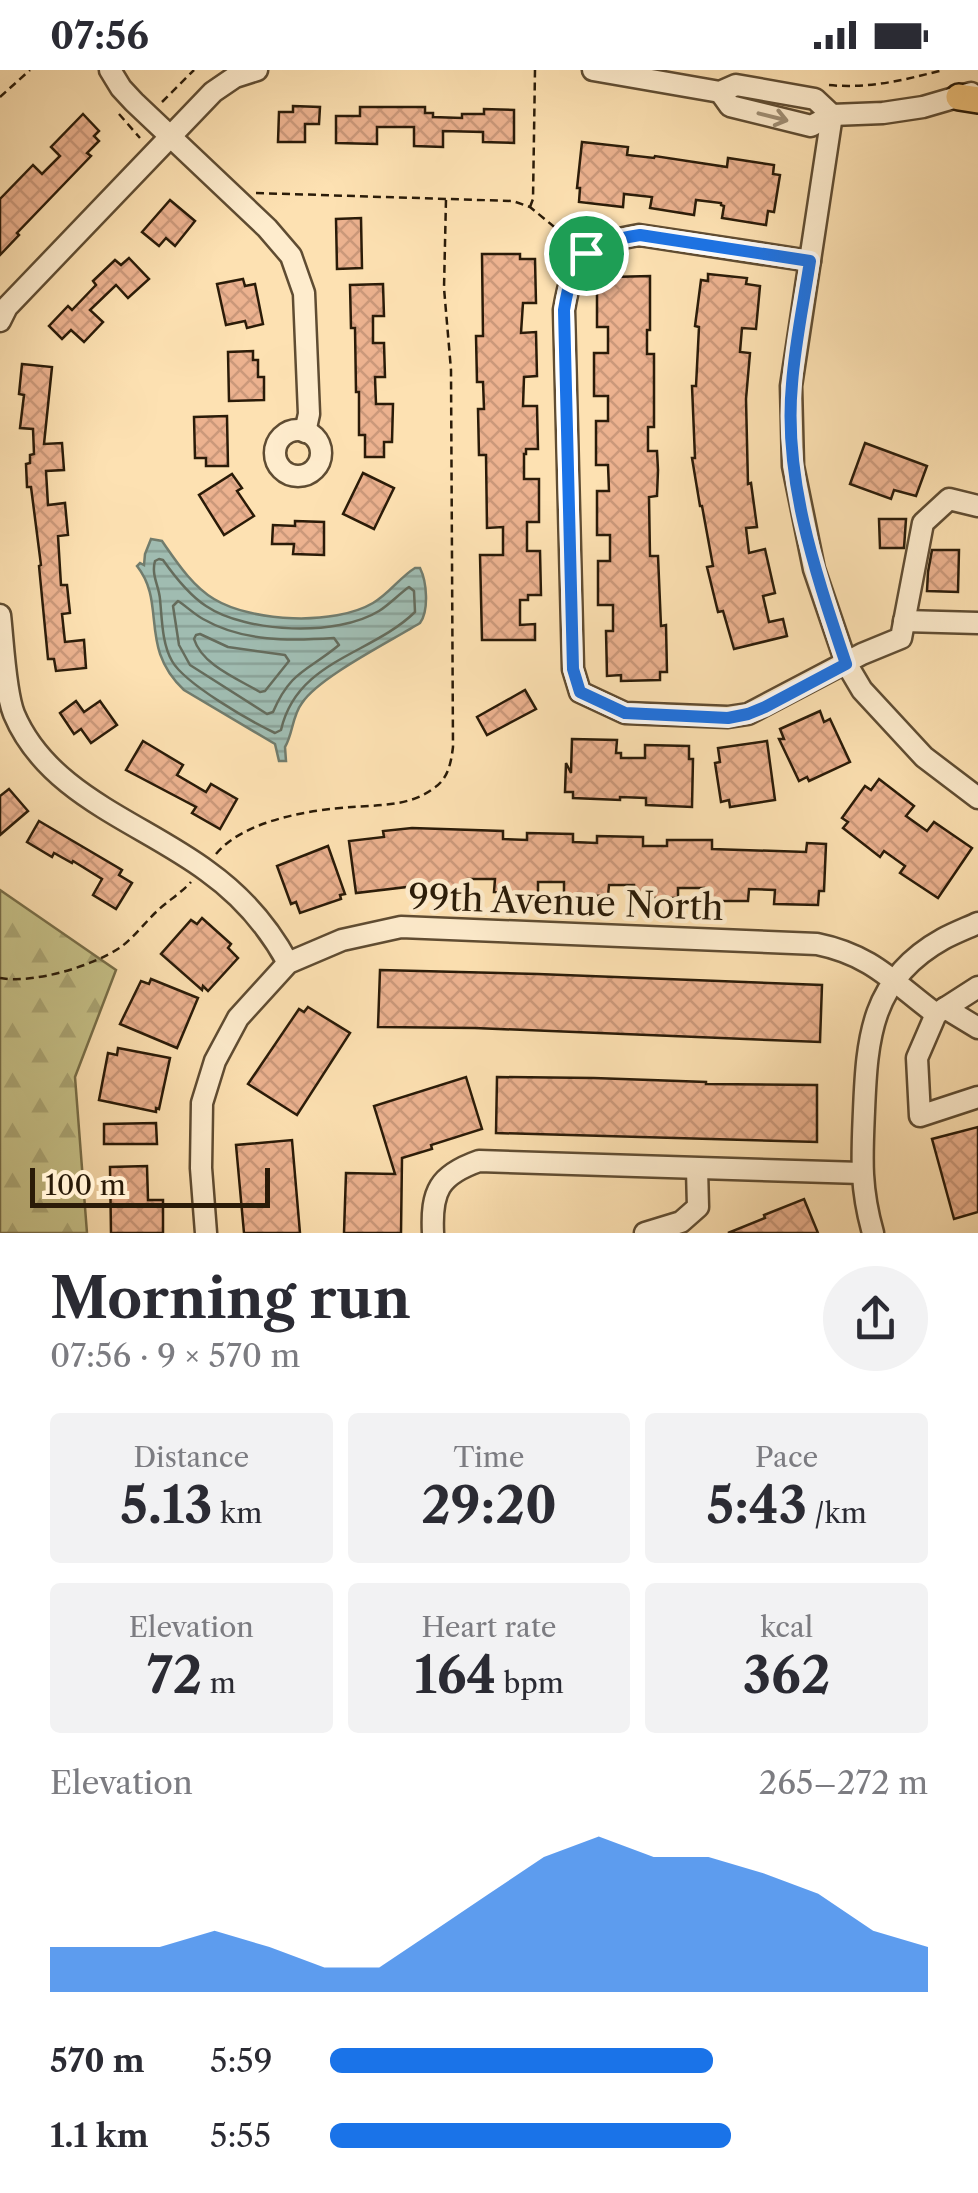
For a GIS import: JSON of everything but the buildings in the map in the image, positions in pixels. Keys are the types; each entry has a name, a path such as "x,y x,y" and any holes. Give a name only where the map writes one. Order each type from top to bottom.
{"street":[{"path":"110,70 121,88 267,228 291,256 304,293 309,414 305,432"},
{"path":"0,321 7,307 213,92 235,77 257,70"},
{"path":"594,70 720,92 730,106 811,126 832,115 923,108 972,96"},
{"path":"832,115 791,386 793,466 814,569 846,664 862,690 924,757 978,798"},
{"path":"810,261 640,235 594,246 576,267 564,310 573,669 580,692 625,713 728,718 765,707 901,638 924,523 949,500 978,506"},
{"path":"0,615 11,709 26,740 56,776 218,879 270,931 288,963"},
{"path":"904,621 978,622"},
{"path":"874,1233 861,1172 870,1029 895,981 924,952 978,922"},
{"name":"99th Avenue North","path":"206,1233 201,1168 202,1102 215,1060 238,1018 288,963 342,940 401,926 818,944 856,955 940,1011 978,1028"},
{"path":"978,986 940,1011 917,1058 920,1116 978,1097"},
{"path":"433,1233 432,1207 443,1182 458,1168 480,1161 861,1172"},
{"path":"644,1233 681,1222 698,1207 697,1168"}],"path":[{"path":"0,98 30,70"},
{"path":"159,104 194,70"},
{"path":"530,208 535,70"},
{"path":"819,84 866,87 943,70"},
{"path":"250,190 262,194 514,201 530,208 586,253"},
{"path":"210,862 227,841 244,831 323,810 415,799 434,789 447,772 453,728 451,370 444,288 446,199"},
{"path":"0,978 50,974 110,954 186,888 194,876"}],"green space":[{"path":"0,890 116,970 75,1077 87,1233 0,1233"}],"water":[{"path":"151,539 162,541 206,594 249,613 316,618 357,610 379,599 415,568 420,568 424,581 425,611 420,623 339,671 311,693 296,714 285,747 286,761 279,761 275,744 184,690 170,674 157,642 151,595 137,566 144,565"}],"route":[{"path":"640,235 810,261 791,386 793,466 814,569 846,664 748,714 728,718 625,713 580,692 573,669 564,310 568,286 586,253 612,240 640,235"}]}
